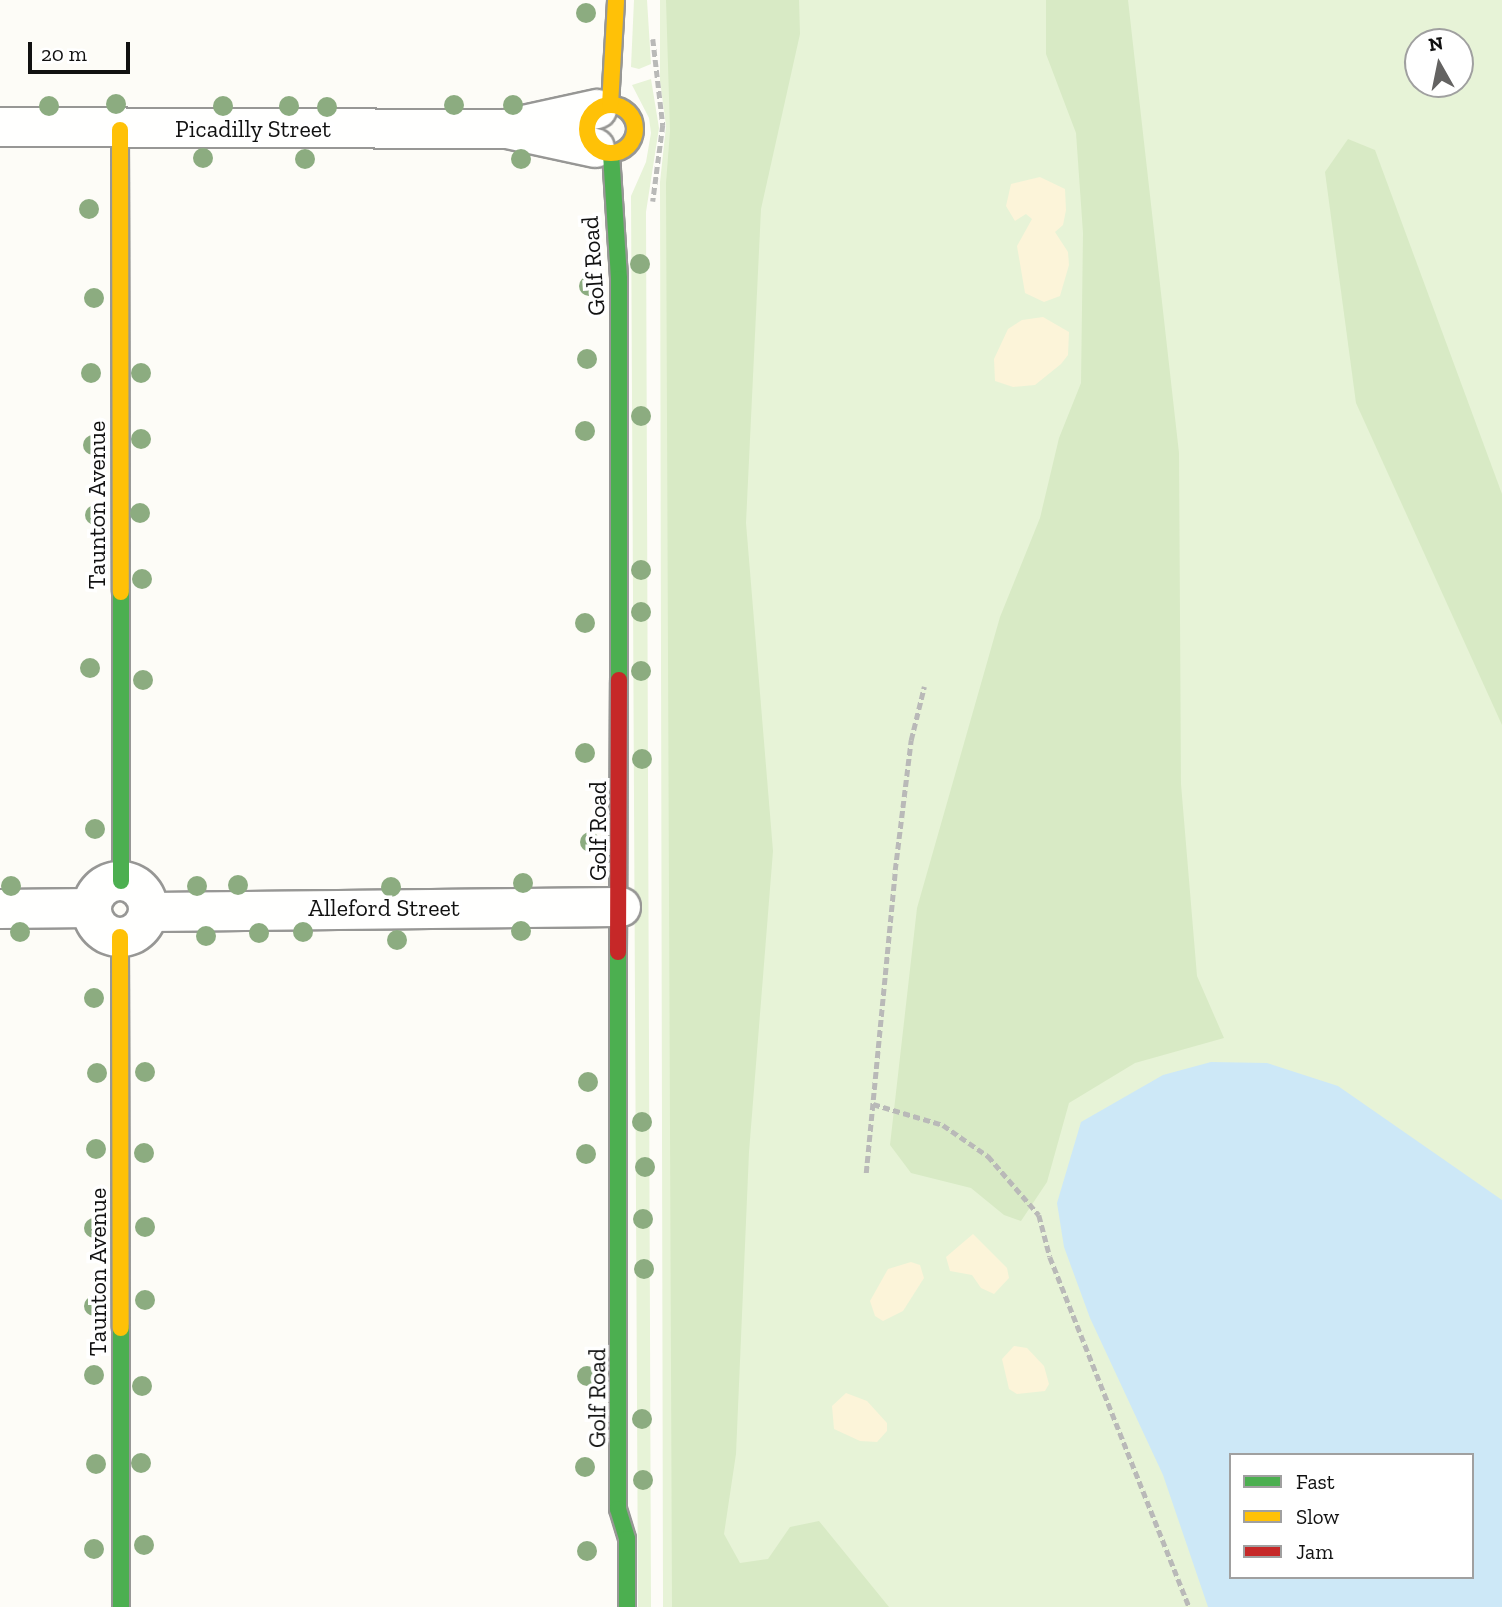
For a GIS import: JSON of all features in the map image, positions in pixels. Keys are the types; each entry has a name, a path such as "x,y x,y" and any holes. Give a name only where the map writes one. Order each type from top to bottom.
{"street":[{"path":"603,107 626,110 635,124 627,148 603,150 587,133 603,107 616,0"},
{"name":"Picadilly Street","path":"507,129 603,107"},
{"name":"Picadilly Street","path":"0,127 120,130 507,129 603,150"},
{"name":"Taunton Avenue","path":"120,130 121,881"},
{"name":"Golf Road","path":"603,150 619,279 621,908 618,1509 627,1539 627,1607"},
{"path":"121,881 141,891 148,912 139,930 120,937 100,929 92,908 100,889 121,881"},
{"path":"0,909 92,908"},
{"name":"Alleford Street","path":"148,912 621,908"},
{"name":"Taunton Avenue","path":"120,937 121,1607"},
{"name":"Golf Road","path":"605,1538 618,1509"}],"path":[{"path":"866,1173 895,870 911,740 925,687"},
{"path":"873,1104 943,1125 988,1156 1040,1215 1050,1257 1189,1607"}],"green space":[{"path":"634,0 647,0 651,64 639,69 631,67"},
{"path":"660,0 1502,0 1502,1607 663,1607 660,182 666,126 660,81"},
{"path":"666,0 799,0 800,34 761,209 746,523 773,851 749,1152 736,1454 724,1534 740,1563 768,1559 790,1527 819,1521 889,1607 672,1607 666,183 670,131"},
{"path":"1046,0 1128,0 1179,453 1181,784 1197,976 1224,1038 1135,1063 1069,1103 1047,1182 1021,1221 1004,1215 971,1188 911,1173 890,1145 917,908 1000,617 1040,518 1059,438 1081,383 1083,233 1076,133 1046,54"},
{"path":"651,79 659,128 646,212 651,1607 638,1607 631,196 646,162 651,133 649,118 632,85"},
{"path":"1348,139 1375,150 1502,494 1502,725 1356,403 1325,172"}],"sand":[{"path":"1040,177 1065,189 1066,210 1063,225 1055,232 1068,252 1069,265 1060,296 1044,302 1025,293 1017,246 1032,219 1026,214 1015,221 1006,206 1011,184"},
{"path":"1043,317 1069,332 1068,355 1035,385 1013,387 995,381 994,359 1008,329 1022,320"},
{"path":"973,1234 1007,1268 1009,1278 994,1294 981,1288 972,1275 950,1271 946,1257"},
{"path":"911,1262 920,1265 924,1278 903,1311 883,1321 875,1316 870,1301 888,1269"},
{"path":"1014,1346 1027,1348 1044,1366 1049,1384 1045,1391 1017,1394 1009,1389 1002,1359"},
{"path":"846,1393 867,1401 887,1423 887,1431 877,1442 860,1441 834,1429 832,1406"}],"water":[{"path":"1211,1062 1267,1063 1338,1086 1502,1200 1502,1607 1208,1607 1163,1475 1090,1318 1064,1247 1057,1203 1081,1122 1163,1075"}],"traffic: fast":[{"path":"611,154 619,279 619,680"},
{"path":"121,592 121,881"},
{"path":"618,952 618,1509 627,1539 627,1607"},
{"path":"121,1328 121,1607"}],"traffic: slow":[{"path":"610,105 616,0"},
{"path":"611,105 628,112 635,129 628,146 611,153 594,146 587,129 594,112 611,105"},
{"path":"120,130 121,592"},
{"path":"120,937 121,1328"}],"traffic: jam":[{"path":"618,952 619,680"}]}
